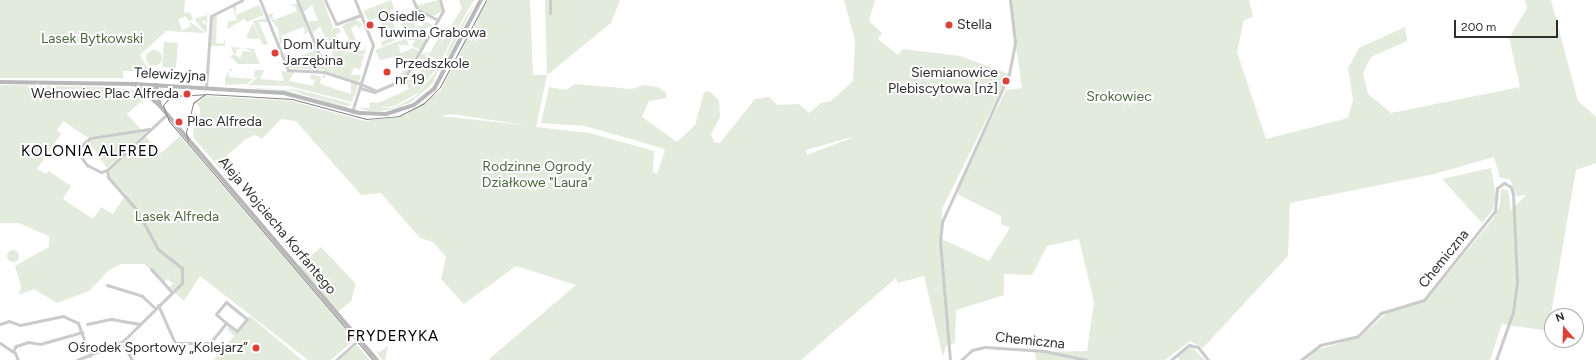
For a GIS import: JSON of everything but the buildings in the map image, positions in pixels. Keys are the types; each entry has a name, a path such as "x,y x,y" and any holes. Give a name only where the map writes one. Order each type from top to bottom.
{"main road":[{"name":"Telewizyjna","path":"0,82 135,84 284,93 352,112 386,114 414,105 426,97 440,81 481,0"},
{"name":"Aleja Wojciecha Korfantego","path":"135,84 152,97 160,106 377,360"},
{"path":"155,85 160,95 160,106"},
{"path":"152,97 155,85"},
{"path":"160,95 169,86"}],"street":[{"path":"206,88 211,16 242,0"},
{"path":"260,0 288,70 316,71 377,91 404,79 443,11 440,0"},
{"path":"297,0 320,56 316,71"},
{"path":"325,0 336,24 361,15"},
{"path":"352,112 373,45 355,0"},
{"path":"412,0 417,9 438,20"},
{"path":"550,0 550,13"},
{"path":"950,360 946,313 942,222 1000,99 1013,55 1016,29 1010,0"},
{"path":"149,129 90,138 79,145 76,150 83,162 101,172 107,170 149,129 167,114"},
{"path":"77,360 122,342 182,283 182,268 158,250 136,209 108,177 107,170"},
{"name":"Chemiczna","path":"1301,360 1320,345 1358,336 1382,313 1424,300 1495,212 1499,185 1504,183 1512,189 1516,292 1496,360"},
{"path":"151,269 172,292"},
{"path":"107,285 142,296 155,308"},
{"path":"228,301 247,319 236,331 226,323 216,314 228,301"},
{"path":"158,305 175,343 210,343 226,323"},
{"path":"0,324 8,321 20,326 59,315 75,321 82,332 90,356"},
{"path":"87,324 111,319 140,324"},
{"path":"13,352 16,346 28,342 40,344 82,332"},
{"path":"336,360 359,339"},
{"path":"122,342 132,360"},
{"path":"0,343 13,352 18,360"},
{"path":"1171,360 1189,345 1198,347 1208,360"},
{"name":"Chemiczna","path":"961,360 972,350 985,347 1045,351 1086,360"},
{"path":"950,354 954,360"}],"green space":[{"name":"Lasek Bytkowski","path":"0,0 185,0 184,13 190,12 193,19 189,21 205,33 166,31 140,55 148,69 144,71 147,79 136,78 135,71 123,71 123,78 0,78","holes":["186,16 191,26 182,30 178,19"]},
{"path":"257,0 264,15 247,22 244,19 227,29 228,21 237,20 232,6 236,5 236,15 259,5"},
{"path":"299,0 323,0 333,27 331,33 333,28 339,28 341,32 336,34 342,51 348,49 330,73 318,68 320,62 327,67 333,51 327,49 325,53 320,49 332,45 333,43 332,34 332,43 319,49 317,42 322,45 327,42 320,26 313,33 308,21 318,21 312,5 304,12"},
{"path":"391,0 394,9 374,17 394,10 389,13 396,30 402,28 405,36 382,46 381,42 388,39 379,17 371,20 371,24 363,11"},
{"path":"414,0 418,5 439,0 442,11 434,16 418,8"},
{"path":"459,0 474,0 454,34 448,31 462,8"},
{"path":"477,0 444,64 442,63 455,35"},
{"path":"486,0 530,0 533,75 547,75 536,127 590,133 654,151 653,172 657,174 665,151 662,148 585,126 541,123 549,87 566,90 575,84 632,89 644,85 658,87 666,93 667,98 649,101 642,117 677,142 695,125 704,92 709,91 719,100 720,117 711,134 714,142 720,143 755,99 770,97 777,105 799,104 809,113 821,103 831,101 853,81 855,41 844,0 875,0 869,21 882,33 878,39 898,55 903,49 960,56 1009,74 942,209 942,239 989,261 1010,228 1001,224 1001,216 959,195 956,189 1006,90 1022,88 1009,0 1249,0 1253,17 1244,20 1237,52 1266,139 1348,118 1353,100 1348,68 1359,48 1405,27 1407,41 1371,57 1363,73 1368,94 1391,113 1520,87 1509,38 1527,8 1525,0 1551,0 1578,101 1596,117 1596,163 1576,170 1552,308 1544,308 1544,330 1502,324 1490,360 1306,360 1316,350 1360,337 1387,313 1425,302 1493,219 1500,205 1501,189 1508,190 1511,210 1527,194 1517,197 1510,179 1500,178 1494,157 1434,174 1290,203 1288,256 1203,348 1190,341 1165,360 1036,360 1035,352 1087,351 1094,302 1079,239 1047,246 1032,275 1004,274 1004,295 956,310 955,343 946,346 943,357 924,276 898,283 896,278 801,360 488,360 576,285 516,266 464,304 441,279 446,257 433,242 420,238 381,193 361,195 296,121 281,119 262,139 255,135 246,139 223,159 228,167 222,171 193,137 195,113 200,114 200,108 197,103 206,96 292,101 365,121 406,115 441,90","holes":["451,114 525,125 440,116","851,138 807,155 806,150"]},
{"path":"545,0 620,0 611,23 547,75"},
{"path":"298,3 308,32 302,35 305,32 303,27 281,36 283,41 287,41 280,44 278,29 268,15 275,12 272,15 274,20 297,11 295,6 290,6"},
{"path":"223,10 217,15 216,43 223,44 225,39 225,46 210,46 213,18"},
{"path":"418,11 427,16 423,20 421,16 413,19 415,27 424,25 425,21 434,26 406,34 398,15"},
{"path":"207,15 207,24 204,20 202,22 207,25 206,33 194,19"},
{"path":"266,18 268,22 259,22 268,45 262,44 253,21"},
{"path":"355,19 362,24 359,29 357,25 351,28 360,51 365,49 365,45 366,49 364,55 355,53 364,56 360,70 354,67 351,75 361,75 359,82 331,73 341,57 354,48 342,26"},
{"path":"253,23 259,38 259,39 246,38"},
{"path":"437,26 447,32 436,52 448,33 453,36 441,62 423,52 430,53 442,32 434,31"},
{"path":"432,30 420,50 412,46 415,40 408,40 409,37 426,35"},
{"path":"406,38 409,45 398,45 401,53 413,48 419,51 403,79 393,81 406,68 395,57 380,60 375,50"},
{"path":"164,42 178,43 176,68 162,67"},
{"path":"313,43 317,51 315,70 290,68 284,54 291,51 288,54 290,60 313,51 311,45 306,45"},
{"path":"231,47 244,48 237,49 235,55 240,58 243,51 253,52 245,48 257,49 254,50 260,64 238,64 230,56 234,55"},
{"path":"151,50 157,50 162,55 160,64 157,66 151,66 146,61 146,55"},
{"path":"422,53 432,58 421,76 432,59 440,63 418,93 394,106 373,109 369,108 370,102 378,103 409,89 407,84 402,83 409,73 410,78 415,81 427,60 419,59"},
{"path":"442,64 432,84 411,102 397,108 381,111 368,111 358,108 394,108 415,97"},
{"path":"255,70 264,70 260,79 284,81 281,71 294,72 289,81 313,86 315,80 310,79 311,74 321,77 320,83 322,76 324,74 326,78 322,77 320,84 351,94 351,82 358,85 352,102 288,86 248,85 256,79 258,75 247,84 225,85 225,78 229,71 229,77 253,79"},
{"path":"151,76 201,78 155,79"},
{"name":"Lasek Alfreda","path":"0,85 112,87 140,91 146,97 127,114 141,130 87,137 63,121 57,130 61,134 37,169 46,174 49,171 71,186 63,199 93,219 101,207 113,214 126,194 110,178 109,169 146,137 161,153 180,136 351,335 352,342 331,360 308,360 200,276 184,301 169,287 173,284 168,279 164,282 144,264 121,264 109,270 89,291 57,303 34,289 19,295 21,286 15,266 49,247 49,236 19,223 0,223"},
{"path":"241,87 287,90 306,94 288,89 299,90 352,104 347,106 312,95 348,107 345,107 294,92"},
{"path":"147,131 107,168 88,141 91,139"},
{"path":"1491,168 1496,196 1492,211 1482,223 1442,179"},
{"path":"321,247 356,284 351,301 338,312 299,266"},
{"path":"11,250 15,250 19,256 15,262 11,262 7,258 7,254"},
{"name":"Ośrodek Sportowy „Kolejarz”","path":"250,316 302,360 214,360 234,336 227,329 229,327 237,333"},
{"path":"357,345 370,360 339,360 348,352"},
{"path":"388,346 385,360 382,360 376,351 380,352"},
{"path":"1188,346 1192,347 1205,360 1179,360 1178,356"}],"tram line":[{"path":"373,360 169,121 163,105 171,96 206,94 292,99 366,119 399,116 424,103 440,87 486,0"},
{"path":"188,141 186,132 193,103 204,95"}],"place":[{"name":"Osiedle Tuwima Grabowa","path":"370,25"},
{"name":"Stella","path":"949,25"},
{"name":"Dom Kultury Jarzębina","path":"275,53"},
{"name":"Przedszkole nr 19","path":"387,72"},
{"name":"Siemianowice Plebiscytowa [nż]","path":"1006,81"},
{"name":"Wełnowiec Plac Alfreda","path":"187,94"},
{"name":"Plac Alfreda","path":"179,122"},
{"name":"Ośrodek Sportowy „Kolejarz”","path":"256,348"}],"district":[{"name":"KOLONIA ALFRED","path":"90,152"},
{"name":"FRYDERYKA","path":"393,337"}],"park label":[{"name":"Srokowiec","path":"1119,97"},
{"name":"Rodzinne Ogrody Działkowe \"Laura\"","path":"537,176"}]}
